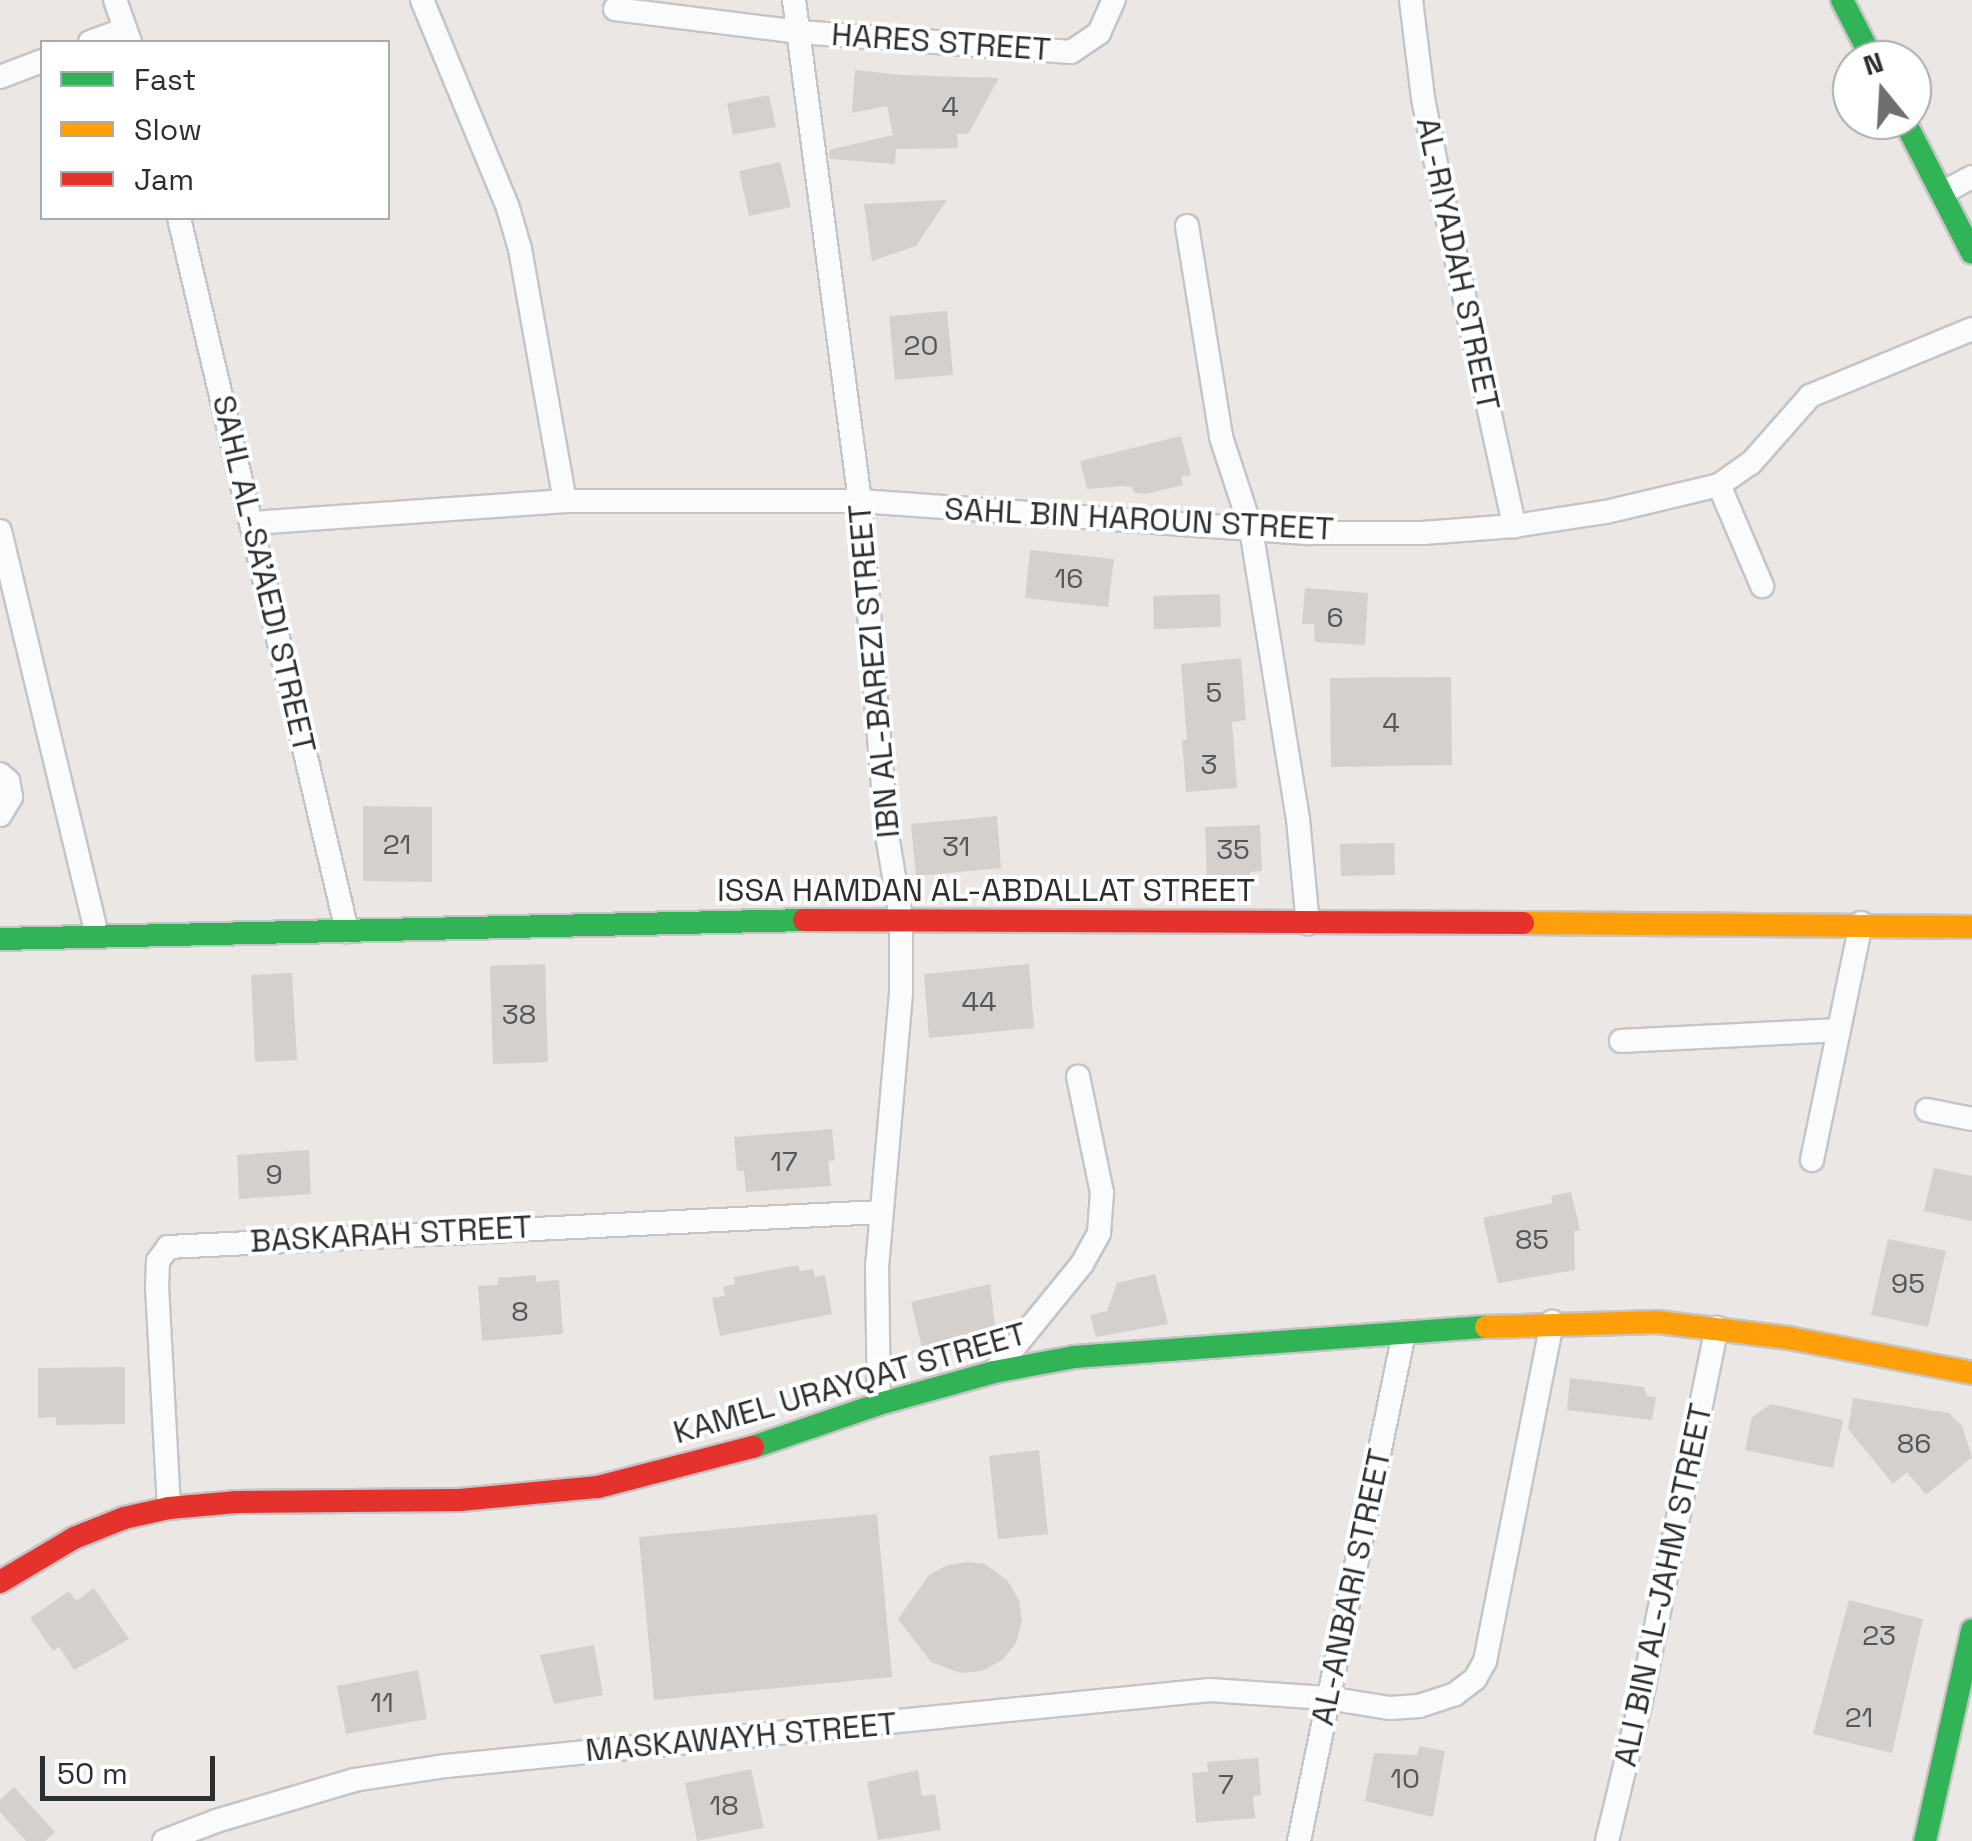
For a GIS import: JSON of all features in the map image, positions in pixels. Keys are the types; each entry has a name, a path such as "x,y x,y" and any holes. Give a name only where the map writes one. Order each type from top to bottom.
{"street":[{"path":"103,40 128,36 115,0"},
{"path":"422,0 473,118 520,249 564,501"},
{"name":"IBN AL-BAREZI STREET","path":"794,0 860,502 887,835 901,918 901,993 880,1212 879,1404"},
{"name":"HARES STREET","path":"615,9 799,32 1071,52 1099,33 1114,0"},
{"name":"AL-RIYADAH STREET","path":"1412,0 1424,98 1443,200 1514,526"},
{"path":"1842,0 1863,40"},
{"path":"0,77 40,62"},
{"path":"1914,140 1972,253"},
{"path":"1942,193 1972,178"},
{"name":"SAHL AL-SA'AEDI STREET","path":"179,220 347,931"},
{"path":"1187,226 1222,437 1252,529 1298,819 1308,924"},
{"name":"SAHL BIN HAROUN STREET","path":"252,523 564,501 860,502 1252,529 1423,533 1514,526 1606,512 1719,485 1751,463 1810,396 1972,328"},
{"path":"1719,485 1762,586"},
{"path":"0,532 98,935"},
{"path":"0,774 8,780 10,798 0,814"},
{"name":"ISSA HAMDAN AL-ABDALLAT STREET","path":"0,939 901,918 1308,924 1861,923 1972,927"},
{"path":"1812,1160 1861,923"},
{"path":"1620,1041 1839,1030"},
{"path":"994,1372 1082,1264 1099,1233 1102,1193 1078,1076"},
{"path":"1927,1110 1972,1119"},
{"name":"BASKARAH STREET","path":"169,1508 158,1288 158,1262 168,1247 880,1212"},
{"name":"KAMEL URAYQAT STREET","path":"0,1582 74,1538 124,1518 169,1508 237,1502 460,1500 598,1487 742,1450 879,1404 994,1372 1074,1356 1552,1322 1657,1322 1717,1328 1972,1373"},
{"name":"MASKAWAYH STREET","path":"164,1841 216,1821 354,1780 446,1766 1210,1690 1327,1698 1390,1708 1419,1706 1455,1694 1476,1679 1484,1661 1552,1322"},
{"name":"ALI BIN AL-JAHM STREET","path":"1607,1841 1641,1700 1717,1328"},
{"name":"AL-ANBARI STREET","path":"1299,1841 1404,1334"},
{"path":"1925,1841 1972,1630"}],"building":[{"path":"855,70 999,78 968,134 957,134 958,148 896,149 895,164 830,159 829,150 893,135 887,106 852,113"},
{"path":"769,95 776,127 733,135 727,103"},
{"path":"780,162 791,207 749,216 739,171"},
{"path":"947,200 916,246 872,261 864,204"},
{"path":"947,311 953,375 895,380 889,316"},
{"path":"1181,436 1191,475 1181,477 1183,485 1146,494 1122,486 1087,489 1080,461"},
{"path":"1030,550 1114,559 1108,607 1025,598"},
{"path":"1305,588 1368,593 1365,645 1315,642 1314,624 1302,624"},
{"path":"1220,594 1221,627 1154,629 1153,596"},
{"path":"1241,658 1246,720 1232,722 1237,788 1186,792 1182,740 1187,740 1181,664"},
{"path":"1451,677 1452,765 1331,767 1330,678"},
{"path":"363,806 432,807 432,882 363,881"},
{"path":"997,816 1001,868 916,876 911,824"},
{"path":"1260,825 1262,871 1250,872 1250,882 1207,884 1205,827"},
{"path":"1394,843 1395,875 1341,876 1340,844"},
{"path":"545,964 548,1062 493,1064 490,966"},
{"path":"1029,964 1034,1028 929,1038 924,974"},
{"path":"292,973 297,1060 255,1062 251,975"},
{"path":"832,1129 835,1160 828,1161 831,1186 746,1192 744,1171 737,1171 734,1137"},
{"path":"309,1150 311,1194 239,1199 237,1155"},
{"path":"1934,1168 1972,1176 1972,1221 1924,1211"},
{"path":"1571,1192 1580,1230 1574,1231 1575,1270 1498,1283 1483,1218 1553,1203 1551,1196"},
{"path":"1888,1239 1946,1251 1928,1327 1871,1315"},
{"path":"798,1265 800,1271 813,1269 815,1277 825,1275 832,1314 720,1336 712,1298 725,1296 723,1287 735,1284 734,1277"},
{"path":"1155,1274 1168,1324 1096,1337 1090,1315 1107,1311 1117,1283"},
{"path":"536,1275 536,1282 559,1280 563,1334 482,1341 478,1286 498,1285 498,1278"},
{"path":"990,1284 995,1325 986,1336 976,1339 977,1344 941,1353 940,1348 923,1352 911,1302"},
{"path":"125,1367 125,1424 56,1425 56,1417 38,1418 38,1368"},
{"path":"1570,1378 1644,1387 1647,1396 1656,1397 1652,1420 1567,1410"},
{"path":"1853,1398 1949,1413 1962,1426 1972,1457 1926,1495 1907,1472 1893,1484 1848,1429"},
{"path":"1771,1404 1843,1420 1833,1468 1745,1450 1752,1417"},
{"path":"1039,1450 1048,1534 998,1539 989,1456"},
{"path":"877,1514 892,1677 654,1700 639,1537"},
{"path":"985,1564 1007,1580 1019,1600 1022,1621 1016,1643 1002,1660 982,1671 960,1673 931,1662 898,1619 929,1575 948,1565"},
{"path":"94,1588 129,1639 74,1670 59,1647 53,1651 30,1618 69,1591 76,1601"},
{"path":"1849,1600 1923,1619 1892,1753 1813,1734"},
{"path":"594,1645 603,1695 554,1704 540,1655"},
{"path":"418,1670 427,1719 346,1734 337,1686"},
{"path":"1419,1746 1445,1751 1433,1817 1365,1801 1374,1753 1417,1755"},
{"path":"1258,1758 1261,1795 1253,1796 1255,1818 1196,1823 1192,1773 1208,1772 1207,1762"},
{"path":"751,1769 764,1828 697,1841 685,1783"},
{"path":"918,1770 922,1796 935,1794 941,1830 878,1840 867,1782"},
{"path":"14,1787 55,1832 45,1841 26,1841 0,1812 0,1800"}],"traffic: fast":[{"path":"1842,0 1863,40"},
{"path":"1914,140 1972,253"},
{"path":"0,939 804,920"},
{"path":"753,1447 879,1404 994,1372 1074,1357 1486,1327"},
{"path":"1925,1841 1972,1630"}],"traffic: slow":[{"path":"1523,923 1972,927"},
{"path":"1486,1327 1657,1322 1789,1338 1972,1373"}],"traffic: jam":[{"path":"804,920 1523,923"},
{"path":"0,1582 74,1538 124,1518 169,1508 237,1502 460,1500 598,1487 753,1447"}]}
